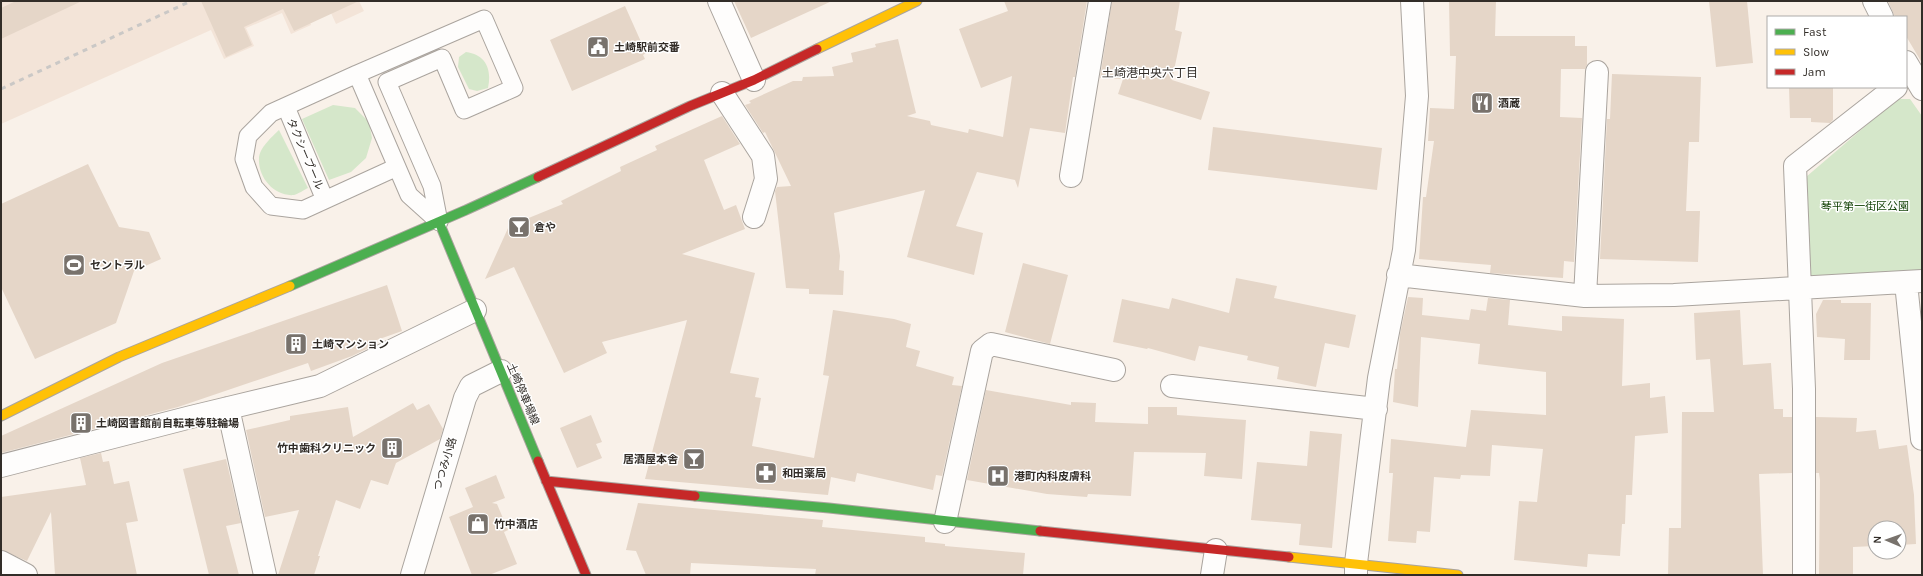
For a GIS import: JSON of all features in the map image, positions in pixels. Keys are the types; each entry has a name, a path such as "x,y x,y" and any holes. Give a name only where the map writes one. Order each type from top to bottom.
{"street":[{"path":"719,1 754,80"},
{"path":"1,416 119,357 208,321 439,222 690,106 754,80 917,1"},
{"path":"1071,176 1100,1"},
{"path":"1356,569 1379,378 1404,250 1417,96 1412,1"},
{"path":"1874,1 1882,16"},
{"path":"1585,296 1597,72"},
{"path":"1804,575 1804,389 1795,166 1896,88"},
{"path":"722,93 763,156 766,179 754,217"},
{"name":"土崎停車場線","path":"439,222 586,575"},
{"path":"1398,275 1585,296 1674,295 1799,287 1914,282 1922,439"},
{"path":"1,466 320,386 475,310"},
{"path":"945,522 982,351 991,344 1114,370"},
{"name":"つつみ小路","path":"412,575 465,398 471,386 500,371"},
{"path":"1172,386 1376,408"},
{"path":"228,408 265,575"},
{"path":"546,481 829,508 945,522 1216,550 1356,569 1458,575"},
{"path":"1212,575 1216,550"},
{"path":"1,562 26,575"}],"lane":[{"path":"397,168 303,210 271,206 254,187 244,159 248,136 271,113 484,19 514,88 464,110 442,58 387,82 432,186 439,222"},
{"path":"357,74 409,195 439,222"},
{"name":"タクシープール","path":"286,107 325,200"}],"shaded area":[{"path":"1,1 359,1 364,11 336,24 331,13 310,22 311,25 291,34 282,13 246,28 254,46 224,59 211,30 1,124"}],"green space":[{"path":"466,52 478,56 486,64 489,75 488,88 477,91 469,89 458,67 459,57"},
{"name":"琴平第一街区公園","path":"1897,99 1910,99 1922,116 1922,273 1810,278 1806,177"},
{"path":"333,105 355,108 369,122 372,138 366,158 351,172 329,180 302,119"},
{"path":"279,130 308,188 294,195 280,193 269,185 261,173 259,166 261,151 266,143"}],"building":[{"path":"16,1 82,1 1,39 1,8"},
{"path":"201,1 359,1 294,31 283,9 244,27 252,45 226,57"},
{"path":"734,1 832,1 751,38"},
{"path":"1004,1 1087,1 1075,77 1073,77 1065,133 1030,128 1018,188 1015,180 977,172 956,226 983,233 974,275 907,257 925,190 834,213 840,256 839,270 844,271 843,295 809,294 809,289 786,288 775,191 777,187 791,186 765,132 763,133 745,105 751,103 749,101 793,81 802,81 803,77 834,76 832,67 853,62 851,53 876,47 875,44 898,39 916,113 907,116 930,121 931,125 968,133 969,129 1003,137 1012,76 981,88 959,29 1008,11"},
{"path":"1112,1 1180,1 1175,30 1182,32 1172,80 1210,92 1201,120 1118,94 1123,79 1100,78"},
{"path":"1449,1 1496,1 1495,36 1575,36 1575,46 1587,46 1587,65 1585,69 1561,69 1560,117 1582,118 1574,262 1564,261 1563,278 1490,273 1491,265 1419,259 1423,197 1426,197 1434,141 1428,141 1430,108 1454,109 1456,56 1450,56"},
{"path":"1709,1 1747,1 1753,63 1716,67"},
{"path":"1888,1 1922,1 1922,63 1907,38 1907,16 1895,16"},
{"name":"土崎駅前交番","path":"625,6 646,53 643,55 645,59 572,91 550,40"},
{"path":"1612,74 1701,77 1699,142 1689,142 1686,211 1700,211 1698,262 1600,259 1607,119 1610,119"},
{"path":"1789,88 1833,88 1833,120 1830,123 1811,122 1811,118 1790,118"},
{"path":"722,116 740,144 704,160 724,210 736,205 745,229 682,254 755,273 730,373 759,378 755,397 761,398 752,446 814,458 829,376 823,375 833,310 894,319 911,324 906,347 920,351 916,366 954,377 952,385 962,386 942,476 936,475 933,490 857,473 855,482 831,477 828,495 645,479 687,320 602,342 607,353 564,373 514,267 485,279 509,226 563,204 561,201 621,171 620,167 657,150 655,146"},
{"path":"1213,127 1382,148 1377,190 1208,170"},
{"name":"セントラル","path":"88,164 119,227 149,232 161,259 134,271 116,323 35,359 1,287 1,204"},
{"path":"1023,263 1068,275 1050,344 1005,332"},
{"path":"1236,278 1277,286 1274,298 1356,315 1349,348 1325,343 1316,387 1277,379 1279,367 1247,360 1248,356 1199,346 1195,361 1148,348 1113,342 1122,299 1169,309 1172,298 1229,313"},
{"name":"土崎マンション","path":"387,285 402,331 374,341 375,345 352,356 311,371 308,363 178,407 1,453 1,436 162,363"},
{"path":"1408,297 1423,298 1422,315 1469,320 1471,309 1486,311 1488,298 1510,300 1508,325 1562,331 1562,316 1624,319 1622,386 1650,383 1650,398 1665,396 1668,433 1635,436 1632,495 1626,495 1625,524 1622,524 1620,556 1588,554 1587,567 1514,560 1519,501 1537,502 1543,449 1492,445 1490,476 1461,475 1460,479 1434,477 1430,532 1417,531 1416,543 1388,541 1393,473 1389,473 1391,439 1466,447 1471,410 1546,415 1546,372 1478,364 1480,344 1421,337 1418,407 1393,402 1395,369 1397,369 1400,334"},
{"path":"1823,300 1841,300 1841,303 1871,303 1870,360 1844,360 1845,339 1817,337 1816,314"},
{"path":"1740,310 1743,365 1771,363 1774,409 1783,409 1783,417 1792,417 1792,473 1759,474 1763,575 1668,575 1669,528 1681,528 1682,412 1714,412 1710,359 1696,360 1694,313"},
{"path":"986,390 1071,405 1071,402 1096,403 1095,422 1148,424 1148,407 1177,407 1177,415 1246,420 1242,479 1204,476 1206,453 1134,452 1131,496 1088,494 1087,497 1047,494 967,480"},
{"path":"413,403 417,410 429,404 443,429 440,439 396,463 388,485 371,480 360,509 336,500 318,556 320,556 314,575 278,575 299,510 265,517 246,430 290,420 290,416 348,407 353,437"},
{"path":"591,415 602,442 596,444 602,458 577,468 560,428"},
{"path":"1816,417 1857,418 1856,432 1876,430 1879,449 1907,445 1914,495 1916,544 1907,545 1907,520 1867,520 1867,546 1853,547 1853,575 1819,575 1820,480 1819,473 1816,473"},
{"path":"1310,431 1342,434 1332,548 1299,545 1301,524 1251,520 1257,462 1307,466"},
{"path":"101,453 103,462 109,461 114,484 129,481 138,521 126,523 137,575 55,575 51,512 27,561 1,550 1,497 86,485 80,458"},
{"path":"226,459 241,523 226,526 239,575 209,575 183,469"},
{"name":"竹中酒店","path":"496,475 505,498 492,503 497,504 508,530 504,532 517,564 489,575 472,575 449,517 473,507 465,488"},
{"path":"638,503 823,520 822,527 925,537 925,542 945,544 945,546 1025,553 1023,575 815,575 816,569 691,563 690,575 646,575 636,551 626,550"}],"railway":[{"path":"1,89 191,1"}],"traffic: fast":[{"path":"290,286 466,210 538,177"},
{"path":"439,222 538,461"},
{"path":"695,496 829,508 1040,531"}],"traffic: slow":[{"path":"817,49 917,1"},
{"path":"1,416 119,357 290,286"},
{"path":"1289,557 1458,575"}],"traffic: jam":[{"path":"538,177 690,106 754,80 817,49"},
{"path":"538,461 586,575"},
{"path":"546,481 695,496"},
{"path":"1040,531 1289,557"}],"place":[{"name":"土崎駅前交番","path":"598,47"},
{"name":"酒蔵","path":"1482,103"},
{"name":"倉や","path":"519,227"},
{"name":"セントラル","path":"74,265"},
{"name":"土崎マンション","path":"296,344"},
{"name":"土崎図書館前自転車等駐輪場","path":"81,423"},
{"name":"竹中歯科クリニック","path":"392,448"},
{"name":"居酒屋本舎","path":"694,459"},
{"name":"和田薬局","path":"766,473"},
{"name":"港町内科皮膚科","path":"998,476"},
{"name":"竹中酒店","path":"478,524"}],"district":[{"name":"土崎港中央六丁目","path":"1150,73"}]}
